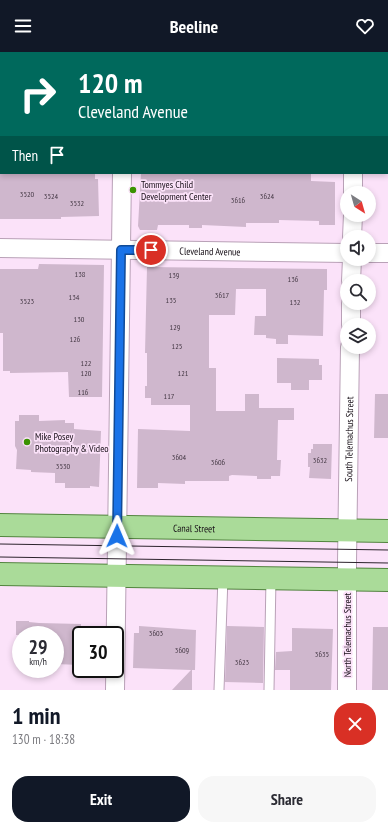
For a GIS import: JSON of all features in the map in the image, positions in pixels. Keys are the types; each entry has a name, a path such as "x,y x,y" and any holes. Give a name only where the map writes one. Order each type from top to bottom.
{"main road":[{"name":"Canal Street","path":"0,525 388,531"},
{"path":"0,574 388,580"}],"street":[{"path":"114,690 117,576 122,174"},
{"path":"353,174 353,186"},
{"name":"Cleveland Avenue","path":"0,248 340,253"},
{"path":"376,253 388,253"},
{"name":"South Telemachus Street","path":"347,579 350,354"},
{"name":"North Telemachus Street","path":"347,579 347,690"}],"lane":[{"path":"219,690 223,577"},
{"path":"269,690 271,578"}],"building":[{"path":"0,174 95,174 95,179 98,179 99,216 61,217 61,219 0,219"},
{"path":"141,174 311,174 311,181 335,182 335,225 319,225 319,221 279,220 279,223 246,223 246,227 202,225 202,228 189,228 189,225 158,225 157,230 140,230 138,226"},
{"path":"39,264 104,265 102,397 69,397 68,372 10,373 10,371 3,371 3,333 0,333 0,269 38,269"},
{"path":"147,267 327,269 327,290 324,290 323,336 288,335 288,344 276,344 276,339 266,338 266,335 254,335 255,316 266,316 266,289 236,289 235,315 209,315 209,368 216,368 216,411 245,411 245,394 259,394 259,408 294,408 294,420 278,420 277,460 281,460 280,476 271,476 271,479 257,479 257,476 232,475 229,476 229,481 185,481 185,484 158,483 158,488 137,488 138,429 190,431 190,405 151,405 151,398 145,398 145,386 147,386 147,353 145,353"},
{"path":"277,358 319,359 319,365 322,365 322,380 309,380 309,390 291,390 291,383 277,383"},
{"path":"375,394 388,394 388,438 374,438"},
{"path":"19,415 39,415 39,421 65,420 65,423 74,423 74,429 101,431 99,487 90,486 90,488 65,488 65,483 55,483 55,473 31,472 31,470 16,469 17,450 15,446 15,421 19,421"},
{"path":"313,444 332,444 331,479 309,478 310,467 308,467 308,453 311,453"},
{"path":"16,621 81,624 81,626 72,626 72,665 64,664 64,626 16,626"},
{"path":"139,626 196,630 195,670 192,670 192,690 172,690 191,670 133,668 134,633 139,633"},
{"path":"227,626 264,627 263,683 225,682"},
{"path":"373,627 388,627 388,690 372,690"},
{"path":"292,628 333,629 331,690 290,690 290,670 275,670 276,652 292,651"}],"tram line":[{"path":"0,544 388,550"},
{"path":"0,557 388,563"}],"place":[{"name":"Tommyes Child Development Center","path":"133,190"},
{"name":"Mike Posey Photography & Video","path":"27,442"}],"route":[{"path":"117,536 121,250 151,250"}]}
